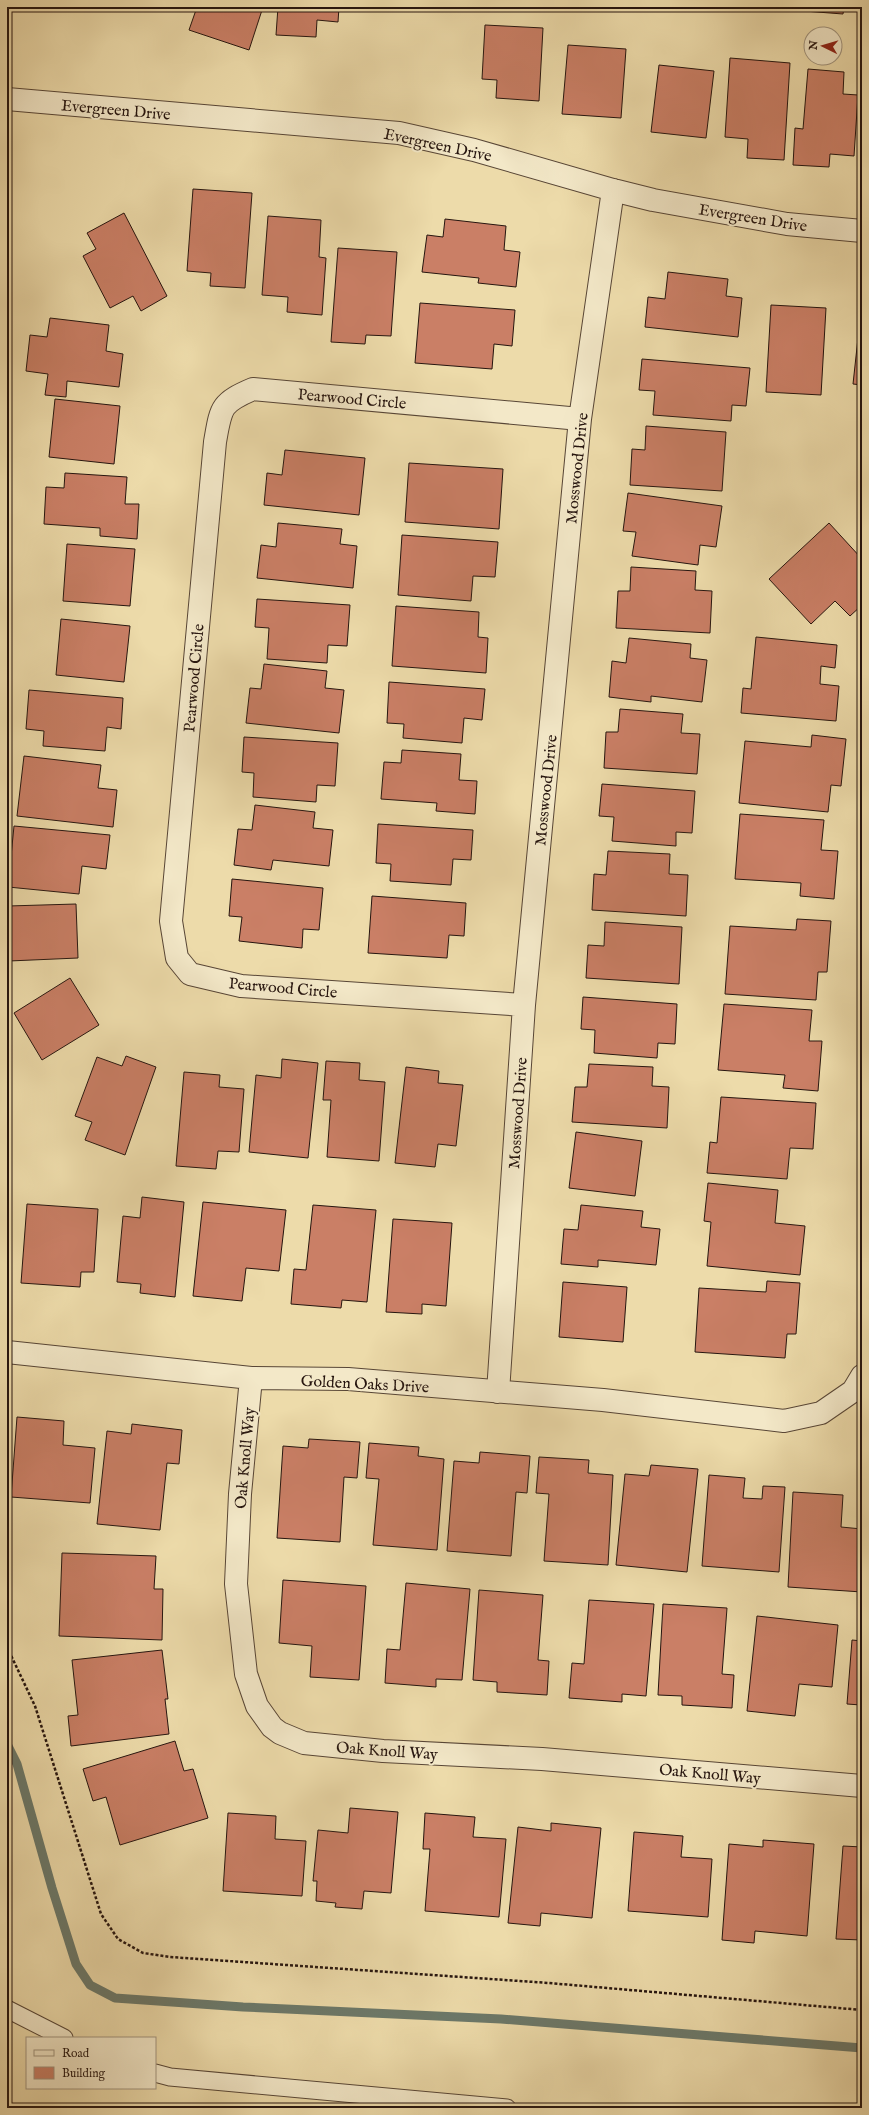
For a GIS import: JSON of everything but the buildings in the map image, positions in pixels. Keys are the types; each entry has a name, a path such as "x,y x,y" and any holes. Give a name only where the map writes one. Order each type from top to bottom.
{"street":[{"name":"Evergreen Drive","path":"7,99 399,133 474,150 653,200 787,224 862,231"},
{"name":"Mosswood Drive","path":"498,1392 524,1005 580,419 613,190"},
{"name":"Pearwood Circle","path":"524,1005 241,986 190,974 177,958 171,921 215,442 221,411 231,399 253,389 580,419"},
{"name":"Golden Oaks Drive","path":"7,1352 251,1378 348,1379 603,1400 784,1421 821,1413 853,1391 862,1376"},
{"name":"Oak Knoll Way","path":"251,1378 240,1494 236,1584 246,1674 257,1706 272,1727 280,1733 304,1743 383,1751 542,1759 862,1786"}],"lane":[{"path":"7,2009 62,2037"},
{"path":"156,2073 194,2079 507,2108"}],"path":[{"path":"7,1647 35,1706 101,1914 118,1939 143,1953 170,1957 541,1983 862,2010"}],"waterway":[{"path":"7,1744 17,1764 52,1888 76,1964 90,1985 115,1998 243,2007 501,2019 862,2048"}]}
